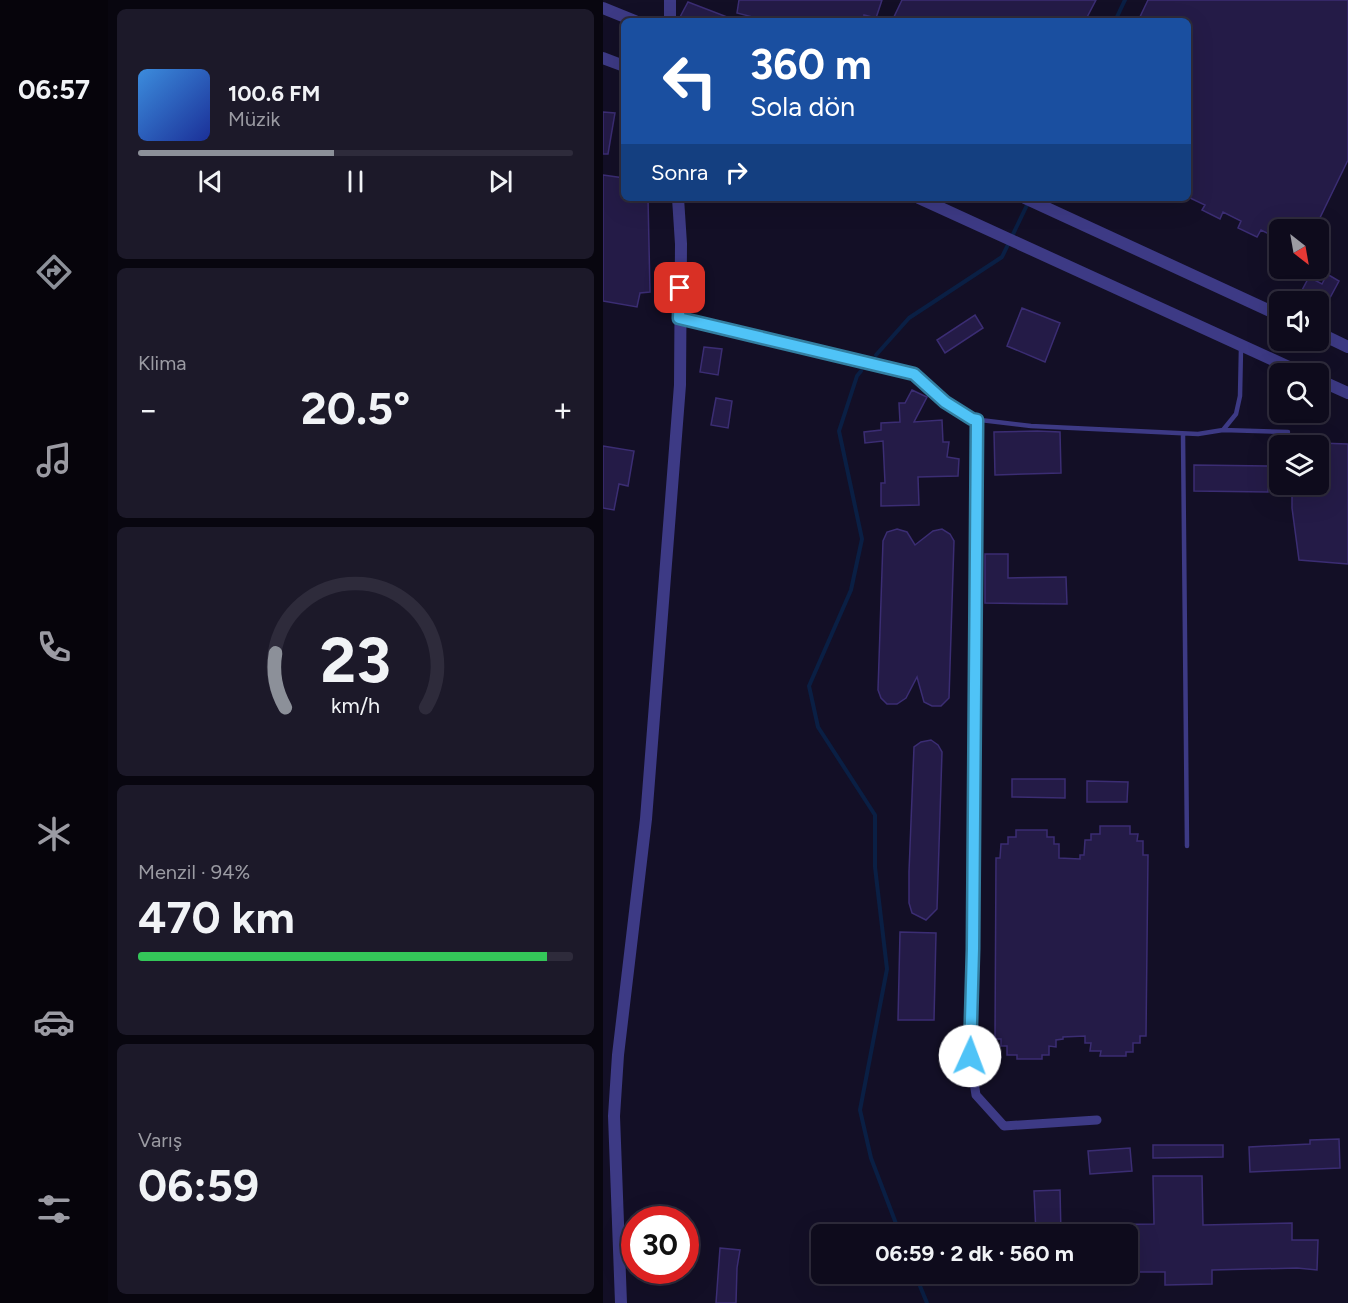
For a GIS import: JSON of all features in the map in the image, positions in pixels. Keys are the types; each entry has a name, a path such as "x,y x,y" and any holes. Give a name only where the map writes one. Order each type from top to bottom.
{"street":[{"path":"670,0 670,18"},
{"path":"603,8 628,18"},
{"path":"603,58 621,65"},
{"path":"621,1303 614,1116 618,1055 647,807 679,385 681,244 678,201"},
{"path":"926,201 1280,363"},
{"path":"1031,201 1269,310"},
{"path":"1329,338 1348,347"},
{"path":"1329,384 1348,393"},
{"path":"977,420 973,948 970,1056 976,1095 1004,1126 1097,1120"}],"lane":[{"path":"679,318 914,374 945,402 977,420 1031,426 1182,434 1223,430 1289,432"},
{"path":"1223,430 1236,414 1238,405 1241,345"},
{"path":"1182,434 1187,846"}],"building":[{"path":"739,0 882,0 876,18 864,15 864,18 756,18 737,13"},
{"path":"902,0 1096,0 1087,18 893,18"},
{"path":"1148,0 1348,0 1348,160 1319,219 1269,219 1269,234 1261,230 1257,237 1238,228 1241,221 1223,212 1220,219 1202,210 1205,205 1191,198 1191,18 1139,18"},
{"path":"688,2 730,18 681,18"},
{"path":"603,112 615,113 608,154 603,154"},
{"path":"603,175 621,178 621,201 648,201 650,292 640,293 637,307 603,301"},
{"path":"1329,275 1339,281 1329,300 1329,291 1302,291 1308,279 1322,284 1324,279 1329,279"},
{"path":"1022,308 1060,323 1045,362 1007,346"},
{"path":"975,315 983,328 945,353 937,340"},
{"path":"704,347 722,349 718,375 700,372"},
{"path":"912,390 927,397 914,422 942,420 943,442 949,442 947,457 959,459 958,476 918,477 919,505 881,506 881,483 885,483 883,441 865,443 864,432 881,430 881,423 900,422 899,403 905,403"},
{"path":"716,398 732,401 728,428 711,425"},
{"path":"994,432 1060,432 1061,473 995,475"},
{"path":"1329,443 1348,444 1348,564 1299,560 1292,495 1329,495"},
{"path":"603,446 634,451 628,486 619,484 614,510 603,508"},
{"path":"1194,465 1268,466 1268,492 1194,491"},
{"path":"897,529 907,532 915,545 933,531 942,529 950,534 954,541 949,698 941,706 932,706 924,702 917,677 906,698 897,704 887,704 881,698 878,690 883,541 887,532"},
{"path":"985,554 1008,554 1008,578 1066,577 1067,604 985,603"},
{"path":"931,740 942,752 937,909 926,920 912,913 909,903 909,872 914,747 921,742"},
{"path":"1012,779 1065,779 1065,798 1012,797"},
{"path":"1087,781 1128,782 1127,802 1087,802"},
{"path":"1100,826 1130,826 1130,834 1138,834 1137,841 1143,841 1143,855 1148,855 1146,1036 1140,1036 1140,1043 1133,1043 1133,1052 1126,1052 1126,1056 1100,1056 1101,1051 1090,1051 1091,1043 1085,1043 1085,1036 1063,1037 1063,1039 1056,1040 1056,1047 1049,1046 1049,1055 1042,1055 1042,1059 1017,1059 1017,1055 1007,1055 1007,1046 1001,1046 1001,1039 995,1039 996,858 1000,858 1001,844 1008,844 1008,837 1016,837 1016,830 1047,830 1047,837 1054,837 1054,844 1059,844 1059,858 1080,859 1080,855 1084,855 1085,840 1091,840 1091,834 1100,834"},
{"path":"900,932 936,933 934,1020 898,1020"},
{"path":"1339,1139 1340,1168 1250,1172 1249,1147 1310,1144 1310,1140"},
{"path":"1153,1145 1223,1145 1223,1157 1153,1158"},
{"path":"1130,1148 1132,1171 1090,1174 1088,1151"},
{"path":"1153,1176 1202,1176 1203,1225 1292,1223 1292,1240 1318,1240 1317,1270 1297,1268 1212,1270 1212,1284 1165,1285 1165,1272 1138,1272 1138,1224 1154,1224"},
{"path":"1060,1190 1061,1224 1036,1224 1034,1191"},
{"path":"720,1248 740,1250 736,1303 716,1303"}],"waterway":[{"path":"1116,18 1125,0"},
{"path":"876,355 909,318 1002,257 1029,201"},
{"path":"861,371 857,376 839,431 862,539 851,590 809,686 818,727 875,815 875,867 887,969 860,1110 871,1158 896,1224"},
{"path":"919,1284 927,1303"}],"route":[{"path":"680,288 679,318 914,374 945,402 977,420 973,949 970,1056"}]}
